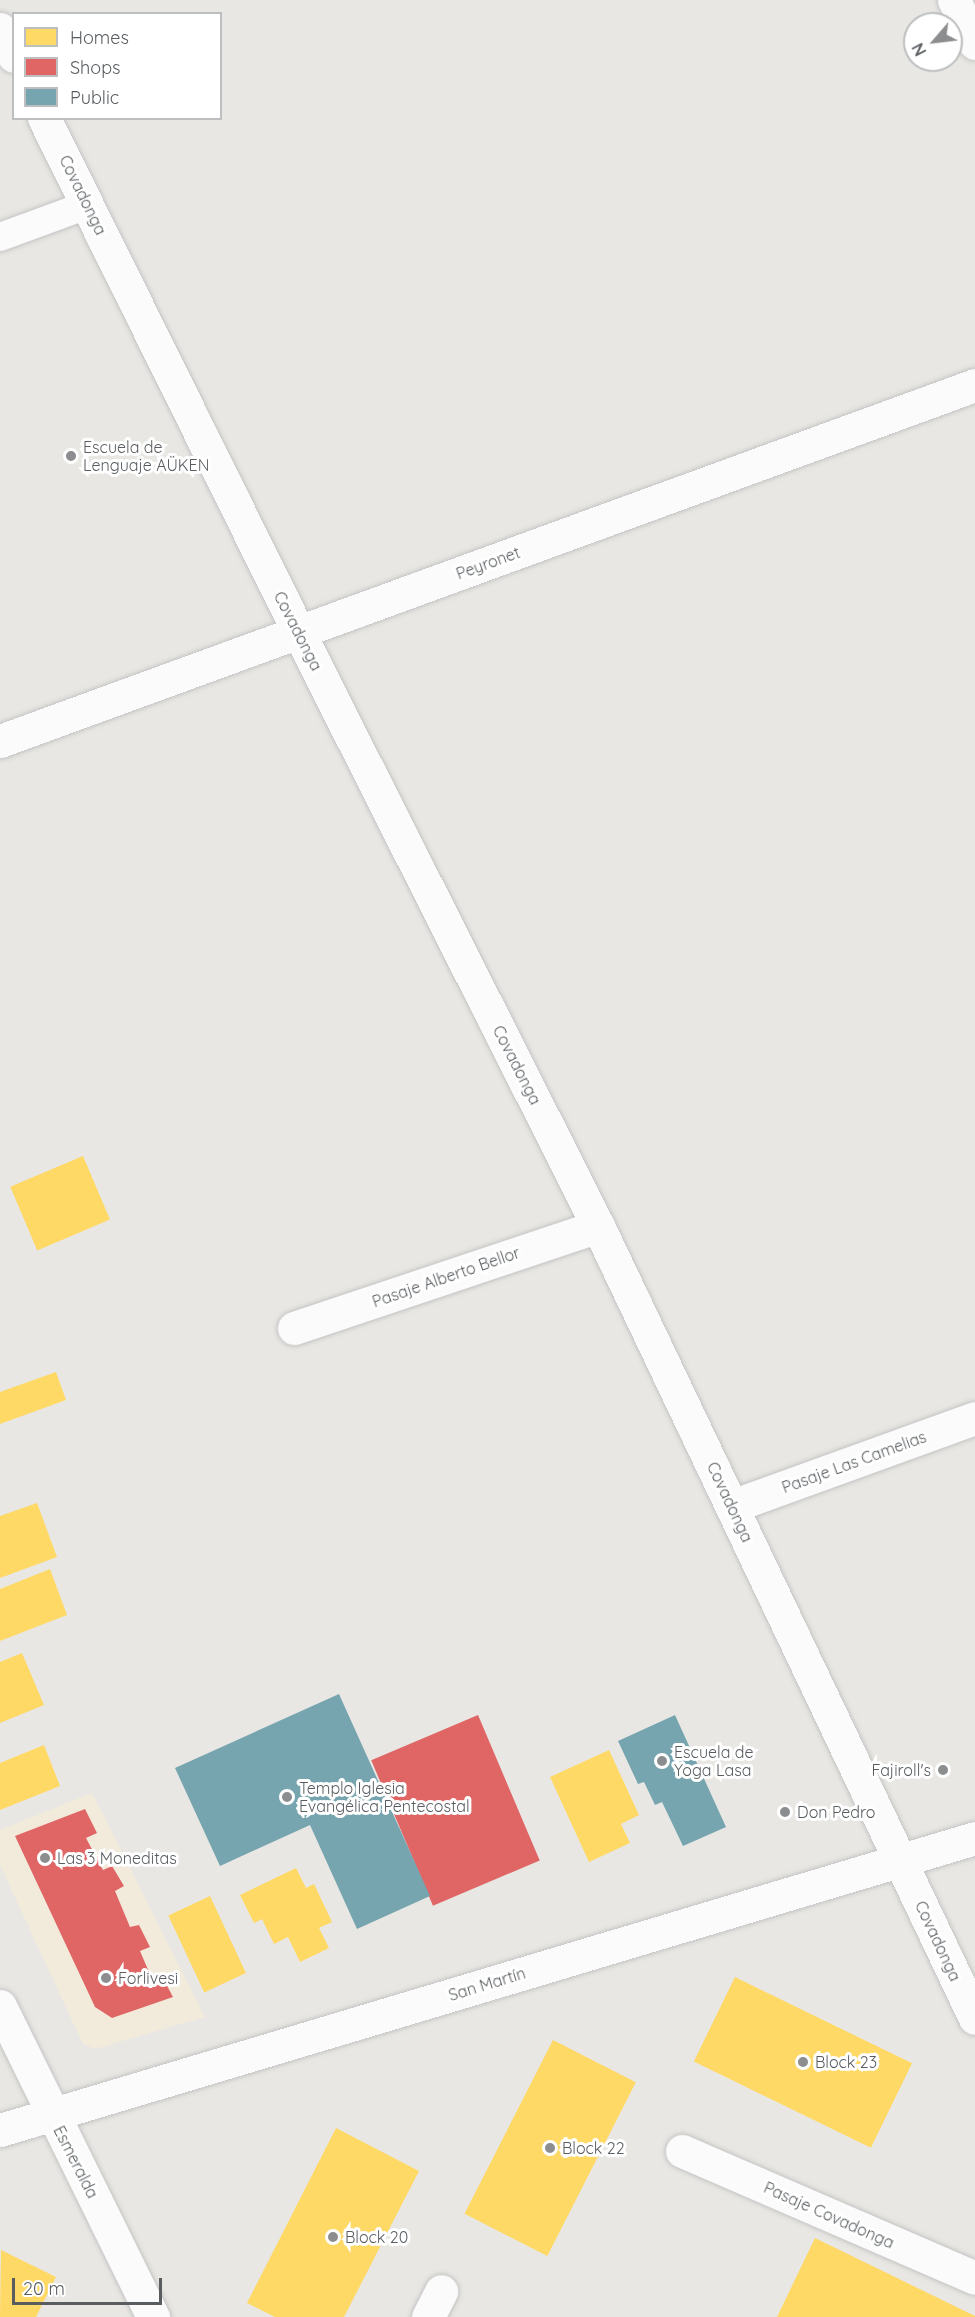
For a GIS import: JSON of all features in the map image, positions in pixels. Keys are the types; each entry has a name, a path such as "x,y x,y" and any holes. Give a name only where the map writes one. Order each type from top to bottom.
{"main road":[{"path":"954,0 975,43"},
{"path":"0,29 12,52"},
{"name":"Covadonga","path":"45,120 299,633 598,1226 975,2018"},
{"name":"Peyronet","path":"0,741 975,386"},
{"name":"Pasaje Alberto Bellor","path":"294,1328 598,1226"},
{"name":"Pasaje Las Camelias","path":"732,1506 975,1418"},
{"name":"San Martín","path":"0,2130 975,1838"},
{"name":"Esmeralda","path":"0,2006 153,2317"},
{"name":"Pasaje Covadonga","path":"682,2151 975,2278"}],"lane":[{"path":"0,237 87,205"}],"shaded area":[{"path":"92,1793 205,2017 95,2049 83,2044 0,1865 0,1830"}],"building: Homes":[{"path":"83,1156 110,1220 37,1250 10,1187"},
{"path":"56,1372 66,1400 0,1424 0,1392"},
{"path":"37,1503 57,1557 0,1578 0,1516"},
{"path":"50,1569 67,1615 0,1641 0,1589"},
{"path":"22,1653 44,1705 0,1723 0,1662"},
{"path":"44,1745 60,1786 0,1810 0,1763"},
{"path":"609,1750 639,1815 621,1824 630,1843 589,1862 550,1777"},
{"path":"296,1868 306,1888 314,1884 332,1922 319,1928 329,1948 300,1962 288,1937 274,1944 262,1919 254,1923 240,1895"},
{"path":"210,1896 246,1973 204,1992 168,1915"},
{"name":"Block 23","path":"735,1977 912,2063 871,2148 694,2061"},
{"name":"Block 22","path":"553,2040 636,2082 547,2256 464,2214"},
{"name":"Block 20","path":"336,2128 419,2171 344,2317 275,2317 247,2303"},
{"path":"815,2238 975,2316 975,2317 777,2317"},
{"path":"1,2250 56,2277 36,2317 0,2317"}],"building: Shops":[{"path":"478,1715 540,1860 433,1906 371,1760"},
{"path":"85,1809 97,1833 86,1838 103,1870 112,1866 124,1886 115,1891 130,1927 139,1925 150,1947 140,1951 155,1986 165,1982 173,1997 112,2018 95,2007 15,1836"}],"building: Public":[{"name":"Templo Iglesia Evangélica Pentecostal","path":"339,1694 430,1896 357,1929 310,1825 220,1866 175,1768"},
{"name":"Escuela de Yoga Lasa","path":"675,1715 726,1827 683,1846 662,1802 655,1805 644,1782 638,1784 618,1741"}],"place":[{"name":"Escuela de Lenguaje AÜKEN","path":"71,456"},
{"name":"Escuela de Yoga Lasa","path":"662,1761"},
{"name":"Fajiroll's","path":"943,1770"},
{"name":"Templo Iglesia Evangélica Pentecostal","path":"287,1797"},
{"name":"Don Pedro","path":"785,1812"},
{"name":"Las 3 Moneditas","path":"45,1858"},
{"name":"Forlivesi","path":"106,1978"},
{"name":"Block 23","path":"803,2062"},
{"name":"Block 22","path":"550,2148"},
{"name":"Block 20","path":"333,2237"}]}
